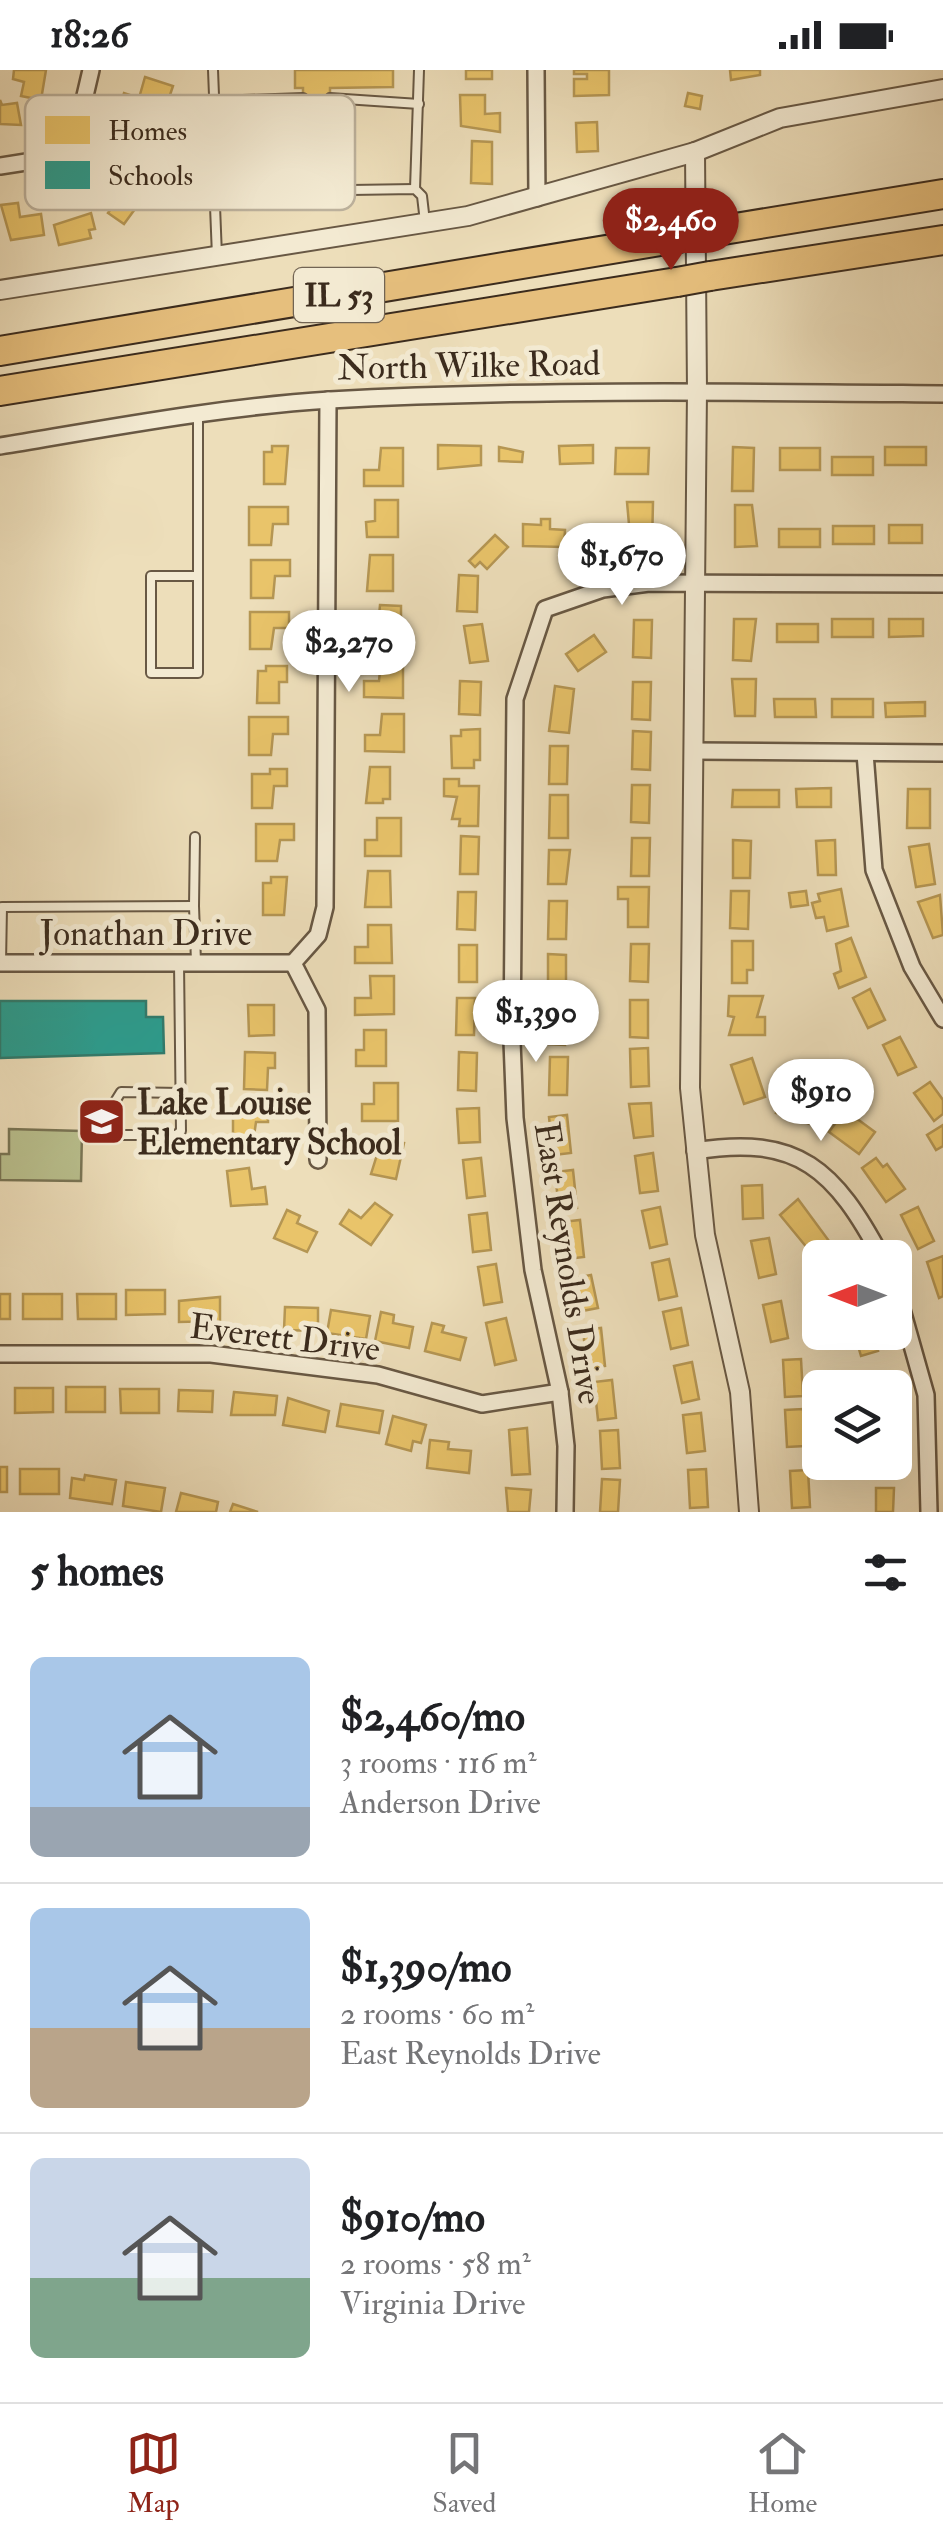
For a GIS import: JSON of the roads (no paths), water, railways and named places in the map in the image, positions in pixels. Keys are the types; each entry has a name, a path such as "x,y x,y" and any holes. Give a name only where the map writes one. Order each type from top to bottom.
{"highway":[{"name":"IL 53","path":"0,351 943,194"},
{"name":"IL 53","path":"0,391 943,240"}],"street":[{"path":"85,95 91,70"},
{"path":"536,70 537,198"},
{"path":"0,290 426,222 537,198 694,152 780,118 943,89"},
{"path":"694,152 696,583 689,1061 694,1152 705,1234 740,1392 749,1512"},
{"path":"0,166 25,162"},
{"name":"North Wilke Road","path":"0,446 198,414 328,400 697,392 943,394"},
{"path":"318,1160 317,1010 293,963 318,936 325,906 328,400"},
{"path":"696,583 943,584"},
{"name":"East Reynolds Drive","path":"565,1512 566,1446 560,1392 533,1270 515,1118 515,699 545,609 623,585 696,583"},
{"path":"693,751 943,754"},
{"path":"864,753 874,870 912,967 943,1020"},
{"name":"Jonathan Drive","path":"0,964 293,963"},
{"path":"694,1152 760,1146 810,1163 844,1193 871,1240"},
{"path":"912,1345 926,1395 929,1512"},
{"name":"Everett Drive","path":"0,1354 212,1354 378,1375 482,1404 560,1392"}],"lane":[{"path":"213,70 214,95"},
{"path":"419,70 416,189 422,196 426,222"},
{"path":"355,100 419,104"},
{"path":"355,190 416,189"},
{"path":"216,210 217,256"},
{"path":"197,576 151,576 151,674 198,672 198,414"},
{"path":"181,1092 121,1092 116,1100 116,1135 179,1134 195,837"},
{"path":"0,964 1,907 194,906"}],"place":[{"name":"Lake Louise Elementary School","path":"102,1122"}]}
